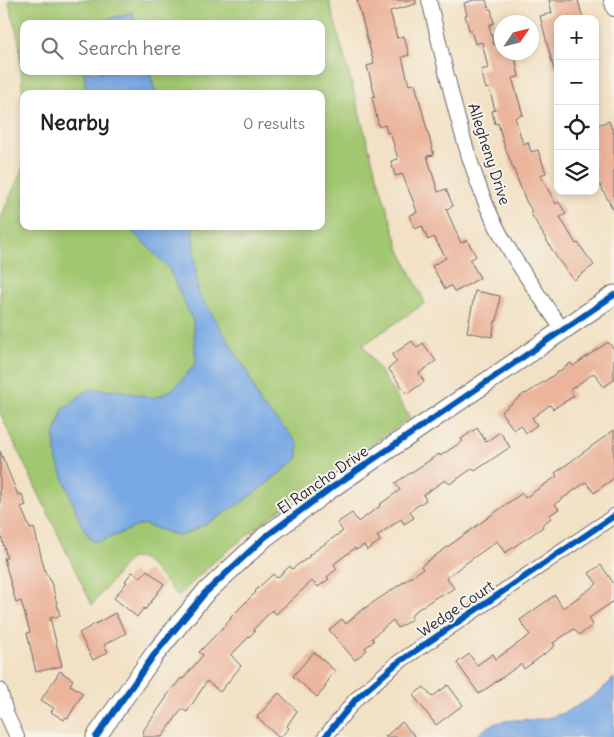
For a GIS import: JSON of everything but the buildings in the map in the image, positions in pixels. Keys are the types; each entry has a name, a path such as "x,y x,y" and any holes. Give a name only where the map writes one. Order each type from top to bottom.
{"street":[{"name":"Allegheny Drive","path":"429,0 458,114 482,195 494,222 516,260 563,331"},
{"path":"611,0 614,9"},
{"name":"El Rancho Drive","path":"96,737 154,655 204,594 265,537 327,491 614,295"},
{"name":"Wedge Court","path":"325,737 356,699 396,664 614,516"},
{"path":"0,690 6,713 16,737"}],"green space":[{"path":"8,0 329,0 372,159 399,248 425,303 363,345 410,418 306,489 217,559 178,596 144,559 130,558 92,605 0,413 0,220 20,174 20,230 325,230 325,90 22,90 21,75 325,75 325,20 20,20 20,56 19,41"}],"water":[{"path":"132,12 135,20 106,20"},
{"path":"84,75 150,75 155,90 86,90"},
{"path":"131,230 192,230 198,292 247,371 261,405 285,428 298,444 298,458 256,492 227,512 180,536 143,524 102,541 92,541 81,524 57,461 54,437 63,409 89,389 121,391 155,398 175,388 196,363 193,321 168,267"},
{"path":"614,678 614,737 476,737 493,724 512,720 542,719 568,711 601,690"}],"cycle path":[{"path":"96,737 154,655 204,594 265,537 327,491 614,295"},
{"path":"325,737 356,699 396,664 614,516"}]}
